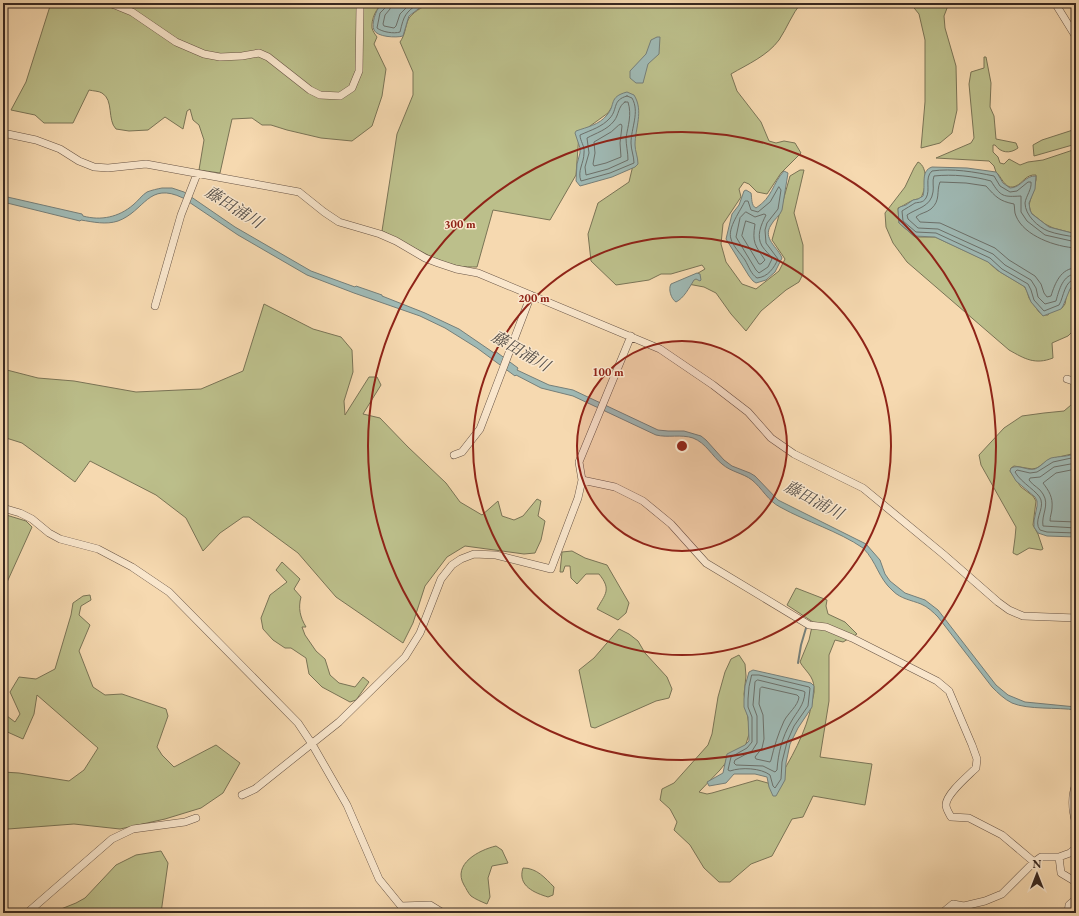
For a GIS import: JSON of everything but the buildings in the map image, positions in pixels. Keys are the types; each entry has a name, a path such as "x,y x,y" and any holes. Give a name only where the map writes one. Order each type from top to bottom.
{"street":[{"path":"110,3 132,12 176,42 204,54 220,57 242,56 259,53 268,57 310,90 320,95 340,96 352,88 358,72 360,7"},
{"path":"1057,4 1076,37"},
{"path":"3,133 36,140 60,149 79,161 94,167 108,168 146,164 299,192 339,222 380,234 396,241 425,258 456,269 478,273 660,349 713,385 748,412 771,438 794,454 863,488 1009,610 1022,616 1076,618"},
{"path":"155,306 181,215 197,174"},
{"path":"454,455 462,452 480,428 531,295"},
{"path":"242,795 255,789 339,722 405,657 420,633 441,578 456,562 474,554 496,555 551,570 578,498 582,480 578,462 631,336"},
{"path":"1066,379 1076,382"},
{"path":"582,480 614,487 643,501 671,524 706,563 809,625 826,627 852,638 937,681 949,691 977,759 976,768 958,786 947,801 947,809 951,817 969,818 1002,835 1034,862"},
{"path":"3,508 20,513 32,519 49,533 60,539 98,549 132,567 169,592 298,723 312,744 347,805 379,880 401,906 430,905 444,913"},
{"path":"1076,784 1072,793 1076,823"},
{"path":"27,913 112,839 133,829 185,822 196,818"},
{"path":"942,913 954,904 964,906 985,901 1002,894 1041,857 1059,857 1070,853 1076,848"},
{"path":"1059,857 1062,873 1076,882"},
{"path":"1068,913 1069,905 1076,900"}],"green space":[{"path":"51,3 88,3 113,8 110,3 384,3 376,11 372,25 373,31 377,37 374,44 386,69 382,96 372,126 352,141 321,138 271,125 262,125 252,118 232,119 220,173 199,170 204,140 199,125 193,120 190,109 187,111 183,129 165,117 148,130 129,131 116,129 113,125 108,100 106,96 98,91 89,90 73,123 44,123 35,115 11,110 26,82"},
{"path":"429,3 801,3 774,46 757,59 731,74 737,91 761,122 769,141 776,143 784,141 795,143 801,153 781,173 767,194 757,192 749,184 744,182 739,189 741,197 723,224 721,244 726,262 742,284 756,289 779,271 785,259 772,240 790,176 800,170 804,170 794,213 803,245 803,274 799,282 786,290 761,311 746,331 731,314 716,293 704,287 688,284 693,276 705,269 702,265 671,274 661,274 649,280 616,285 591,261 588,234 598,203 629,182 634,161 619,96 608,113 579,134 576,175 550,220 493,210 477,267 458,266 438,260 382,231 397,134 413,95 413,72 400,42 410,17"},
{"path":"910,3 949,3 944,16 945,28 956,66 957,110 952,133 940,143 921,148 925,102 925,40 919,14"},
{"path":"984,57 986,57 991,83 990,107 994,116 996,139 1016,143 1018,148 1006,152 993,145 993,152 998,157 1000,163 1004,164 1009,159 1020,165 1028,162 1043,160 1076,149 1076,234 1053,228 1045,224 1031,213 1029,205 1036,175 1027,177 1016,186 1009,187 1004,183 996,172 994,166 989,161 936,158 971,143 974,138 969,84 971,72 984,68"},
{"path":"1076,129 1076,144 1034,156 1033,145 1042,140"},
{"path":"918,162 924,169 924,191 920,199 911,201 898,208 899,223 915,237 935,237 987,261 997,270 1024,286 1029,298 1043,315 1048,315 1051,311 1062,308 1065,304 1067,293 1076,280 1076,328 1068,336 1052,343 1053,358 1035,361 1020,356 1009,350 907,262 893,243 886,227 885,213 905,187"},
{"path":"264,304 313,329 341,337 352,350 353,372 344,401 345,415 369,377 377,377 381,385 363,414 380,418 446,483 460,502 482,515 498,501 502,516 514,520 523,516 537,499 541,501 538,516 545,521 541,540 535,553 524,554 465,546 447,557 425,586 413,623 403,643 336,597 298,553 249,517 243,517 220,533 203,551 186,518 156,495 90,461 75,482 22,443 3,437 3,369 38,378 74,381 136,392 201,389 243,371"},
{"path":"1071,384 1076,385 1076,453 1050,459 1037,468 1032,469 1014,466 1010,471 1021,487 1033,496 1036,501 1033,525 1043,549 1029,548 1017,555 1013,553 1016,527 981,465 979,455 1004,428 1022,416 1064,411 1071,405"},
{"path":"3,514 26,521 32,527 3,591"},
{"path":"572,551 585,558 607,565 629,603 626,613 618,620 597,609 606,592 605,584 599,574 586,574 577,584 571,578 570,566 565,566 563,572 560,572 562,552"},
{"path":"282,562 300,579 294,589 301,597 300,612 306,627 302,627 305,635 316,651 325,659 330,675 339,683 355,687 363,677 369,682 356,700 350,702 322,687 309,674 306,658 291,648 285,648 273,640 263,629 261,618 270,595 287,582 276,570"},
{"path":"796,588 827,600 826,606 828,614 845,622 857,634 843,642 835,640 829,655 829,701 820,757 872,764 865,805 813,796 803,817 792,819 772,856 751,864 730,882 719,882 704,868 690,845 674,830 677,822 670,809 660,800 662,789 674,783 708,745 712,734 718,697 725,672 731,659 739,655 745,664 746,676 744,694 750,731 745,747 732,755 699,792 707,794 712,793 757,780 775,785 802,735 814,692 813,680 800,662 809,640 813,622 787,605"},
{"path":"90,595 91,600 81,606 79,615 90,625 79,651 93,687 105,695 122,694 166,709 168,716 157,747 162,755 174,767 216,745 240,763 223,793 201,808 165,819 120,829 74,824 8,829 3,827 3,772 69,781 84,770 98,748 37,695 34,714 23,739 3,730 3,713 15,722 20,714 10,692 19,677 36,679 55,669 71,615 73,603 83,596"},
{"path":"619,629 638,641 645,653 667,677 672,689 669,698 656,701 595,728 591,727 579,670 594,658"},
{"path":"496,846 502,850 508,863 492,866 488,878 490,897 487,904 470,895 461,877 464,864 469,859 482,851"},
{"path":"161,851 168,863 161,913 51,913 85,898 116,865 136,855"},
{"path":"523,868 528,868 544,877 554,887 553,895 548,897 528,888 523,880"}],"water":[{"path":"386,3 426,3 409,16 403,36 396,37 379,34 373,27 374,17 377,11 380,6"},
{"path":"660,37 659,54 648,64 643,83 636,83 630,78 630,71 646,54 651,40"},
{"path":"627,92 634,95 637,101 639,113 635,139 635,150 638,164 635,167 612,177 580,186 576,181 580,148 575,133 576,131 593,125 604,118 610,111 617,96"},
{"path":"932,167 967,168 996,172 1003,183 1010,188 1017,186 1029,177 1036,176 1035,189 1029,203 1032,214 1049,227 1076,234 1076,281 1070,289 1061,309 1043,316 1031,302 1025,287 1000,272 988,262 935,237 914,236 899,223 898,209 923,196 925,175 928,169"},
{"path":"784,171 788,173 782,210 771,225 768,235 769,239 782,258 775,272 766,280 756,283 749,276 726,239 732,214 739,205 744,191 746,190 751,193 752,204 754,207 756,208 762,204"},
{"path":"162,188 172,188 184,192 235,227 311,271 382,295 459,329 494,353 495,351 518,368 517,370 549,385 573,390 658,430 684,431 701,436 724,460 732,466 755,476 778,500 866,544 880,560 885,574 890,581 905,593 925,600 938,610 996,685 1008,695 1025,702 1076,707 1076,710 1026,707 1006,700 992,687 934,613 924,605 899,596 888,586 868,553 863,548 776,504 752,480 733,471 718,461 698,440 684,436 656,435 573,396 541,388 516,375 515,376 477,348 445,328 420,316 307,275 238,235 183,198 162,193 154,195 127,216 118,221 109,223 80,221 3,202 3,196 82,214 83,216 103,218 116,215 128,209 147,192"},
{"path":"697,273 700,274 701,280 694,280 684,295 676,302 670,294 671,284"},
{"path":"1076,453 1076,537 1047,536 1038,533 1034,527 1037,501 1035,497 1016,481 1010,471 1011,468 1017,467 1035,469 1051,458"},
{"path":"753,670 811,683 814,686 812,707 798,728 790,744 786,763 785,780 776,796 773,796 767,777 755,774 734,774 726,783 709,786 707,782 723,773 727,754 745,745 749,741 748,717 744,707 744,699 745,686 749,672"}],"waterway":[{"path":"798,663 806,628"}],"water label":[{"name":"藤田浦川","path":"234,207"},
{"name":"藤田浦川","path":"521,351"},
{"name":"藤田浦川","path":"814,500"}]}
